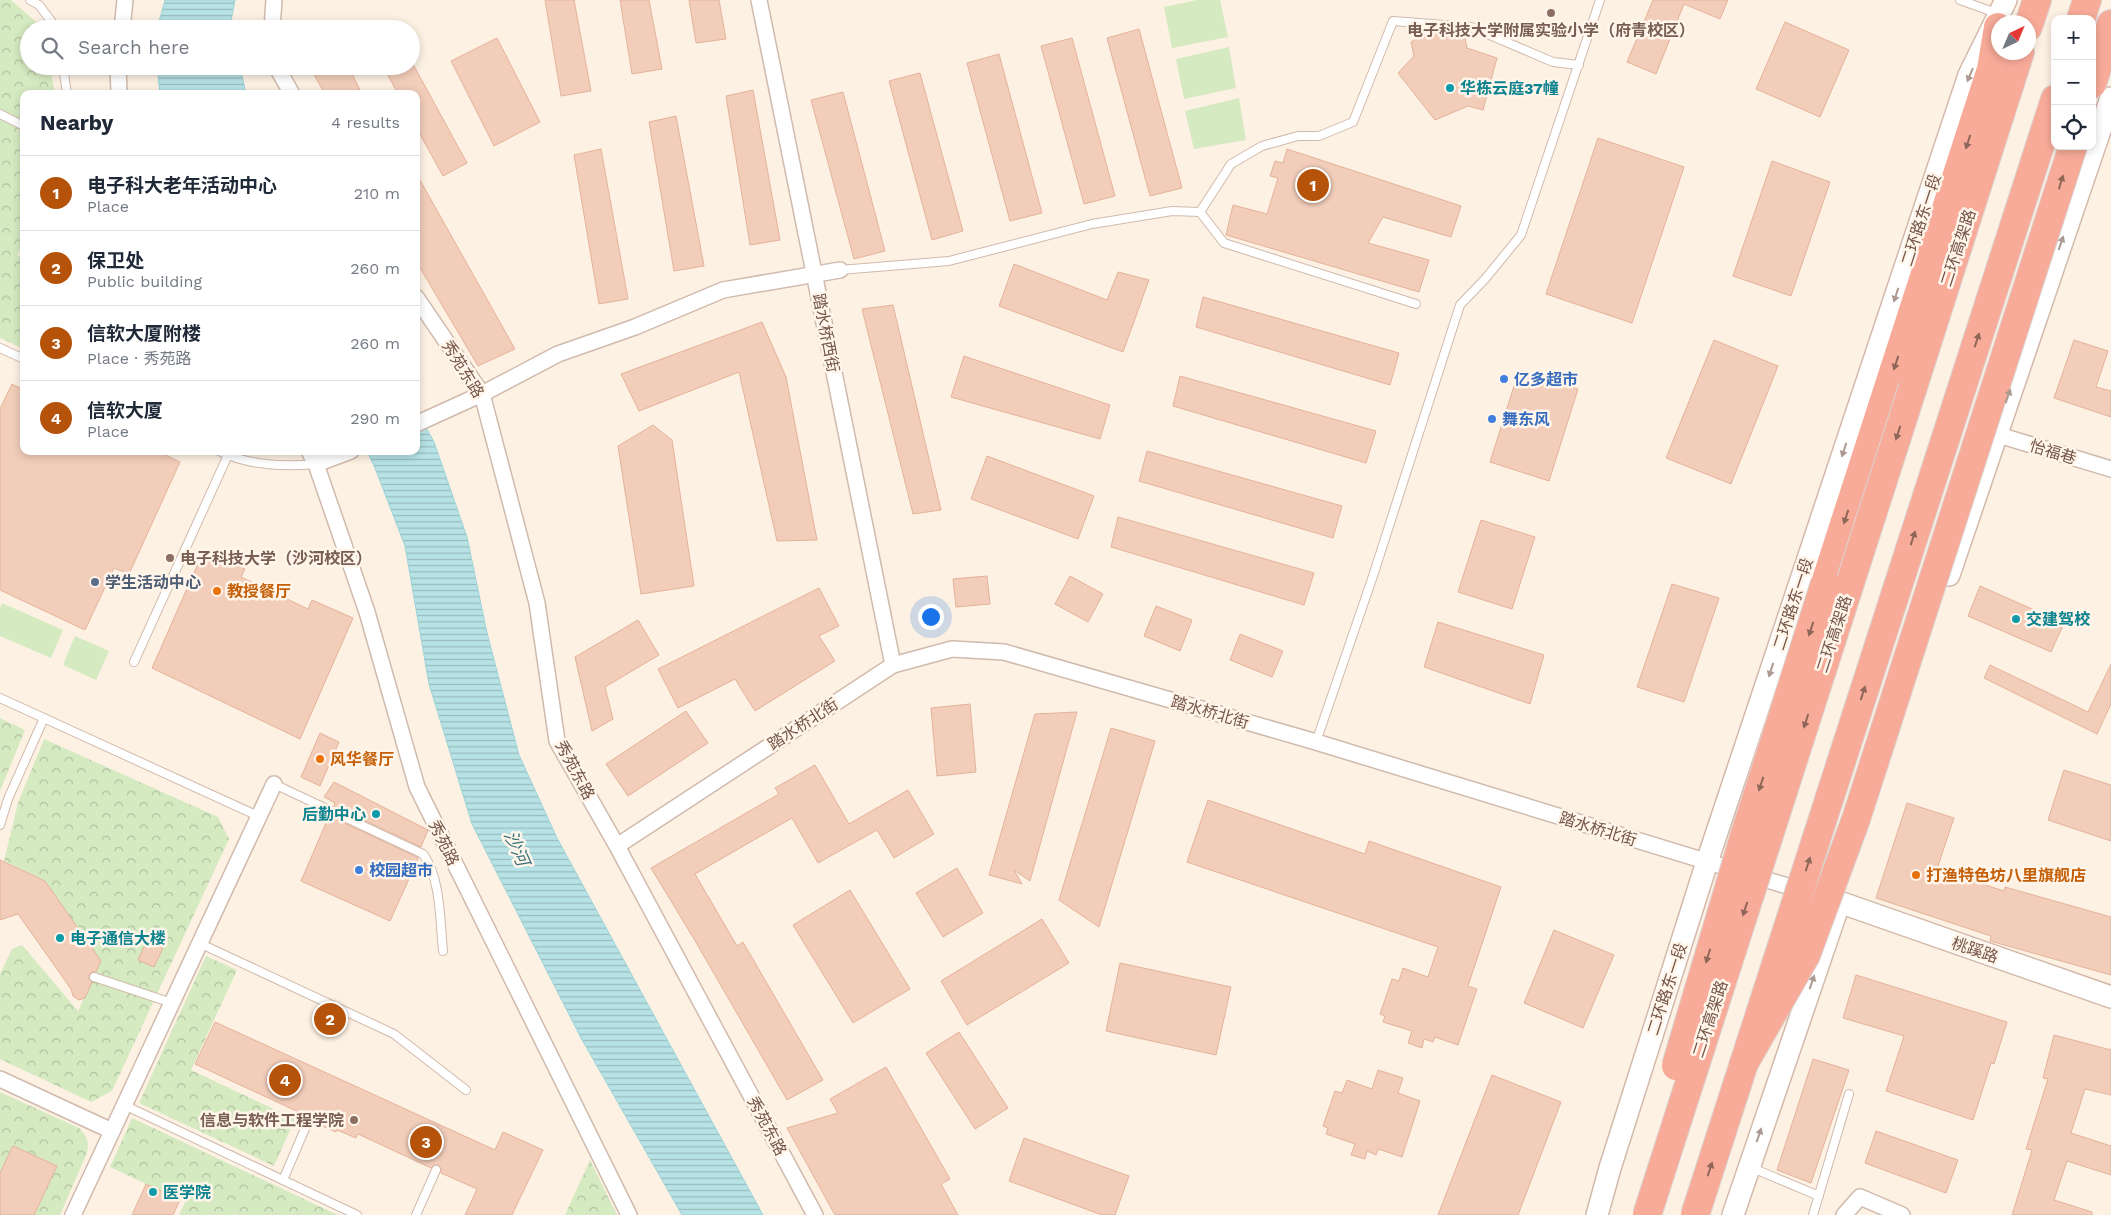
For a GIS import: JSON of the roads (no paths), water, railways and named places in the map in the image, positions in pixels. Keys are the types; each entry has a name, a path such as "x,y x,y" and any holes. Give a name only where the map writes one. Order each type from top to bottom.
{"highway":[{"path":"2032,15 2037,0"},
{"path":"2082,15 2087,0"},
{"path":"2096,71 2111,24"},
{"path":"1648,1211 1655,1150 1677,1061 1745,834 1993,60"},
{"name":"二环高架路","path":"1648,1211 2017,60"},
{"path":"1695,1215 2053,105"},
{"path":"1743,1066 1806,955 1856,819 2072,150"}],"main road":[{"name":"二环路东一段","path":"1597,1215 1610,1168 1707,862 1969,75 1991,34"},
{"path":"1733,1215 1748,1166 1839,902 1862,826 2111,98"},
{"name":"桃蹊路","path":"1839,902 2111,998"}],"street":[{"path":"123,20 125,0"},
{"path":"273,20 274,0"},
{"name":"踏水桥西街","path":"759,0 893,665"},
{"path":"118,75 119,90"},
{"path":"281,75 290,90"},
{"path":"420,423 482,394 558,354 635,327 723,290 840,270"},
{"name":"秀苑东路","path":"420,303 482,394 537,603 557,741 617,846 816,1215"},
{"name":"怡福巷","path":"1995,434 2111,469"},
{"path":"312,457 325,455"},
{"name":"秀苑路","path":"312,457 367,612 417,787 628,1215"},
{"name":"踏水桥北街","path":"617,846 893,665 952,649 1004,652 1316,742 1839,902"},
{"path":"73,1215 274,784"},
{"path":"0,1080 112,1131"},
{"path":"1844,1215 1860,1196 1902,1215"}],"lane":[{"path":"30,0 39,5 50,20"},
{"path":"1316,742 1373,576 1460,305 1522,235 1600,0"},
{"path":"1960,0 1998,15"},
{"path":"1200,212 1230,164 1262,146 1298,136 1319,136 1353,122 1393,21 1471,28 1553,62 1579,65"},
{"path":"64,75 66,90"},
{"path":"0,114 20,124"},
{"path":"840,270 949,261 1092,224 1172,211 1200,212"},
{"path":"1200,212 1224,243 1416,304"},
{"path":"0,348 20,357"},
{"path":"134,662 228,456 268,465 312,457"},
{"path":"0,698 258,816"},
{"path":"0,825 8,800 44,718"},
{"path":"274,784 423,854 430,863 435,877 443,951"},
{"path":"199,943 394,1034 466,1090"},
{"path":"94,977 172,1003"},
{"path":"1813,1215 1849,1094"},
{"path":"124,1105 357,1215"},
{"path":"283,1180 310,1117"},
{"path":"1748,1166 1819,1196"},
{"path":"416,1215 436,1170"}],"water":[{"path":"165,0 235,0 231,20 159,20"},
{"path":"158,75 242,75 245,90 160,90"},
{"name":"沙河","path":"420,416 434,442 467,537 487,633 519,755 557,838 763,1215 682,1215 581,1038 472,824 429,684 405,546 369,455 420,455"}],"place":[{"name":"电子科技大学附属实验小学（府青校区）","path":"1551,13"},
{"name":"华栋云庭37幢","path":"1450,88"},
{"name":"电子科大老年活动中心","path":"1313,185"},
{"name":"亿多超市","path":"1504,379"},
{"name":"舞东风","path":"1492,419"},
{"name":"电子科技大学（沙河校区）","path":"170,558"},
{"name":"学生活动中心","path":"95,582"},
{"name":"教授餐厅","path":"217,591"},
{"name":"交建驾校","path":"2016,619"},
{"name":"风华餐厅","path":"320,759"},
{"name":"后勤中心","path":"376,814"},
{"name":"校园超市","path":"359,870"},
{"name":"打渔特色坊八里旗舰店","path":"1916,875"},
{"name":"电子通信大楼","path":"60,938"},
{"name":"保卫处","path":"330,1019"},
{"name":"信软大厦","path":"285,1080"},
{"name":"信息与软件工程学院","path":"354,1120"},
{"name":"信软大厦附楼","path":"426,1142"},
{"name":"医学院","path":"153,1192"}]}
